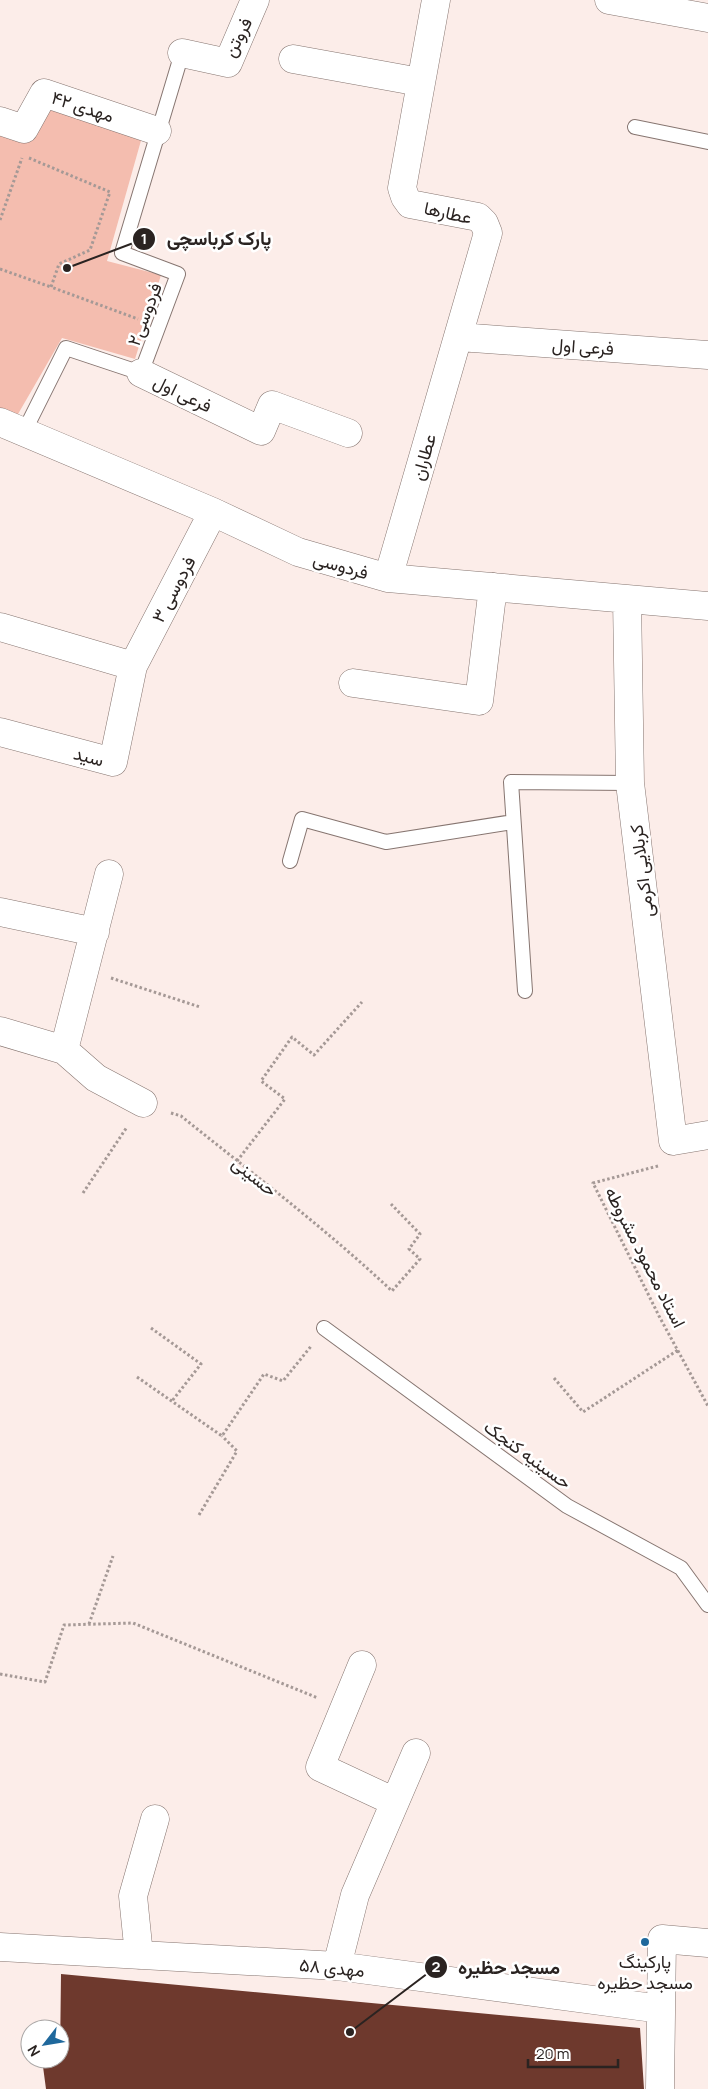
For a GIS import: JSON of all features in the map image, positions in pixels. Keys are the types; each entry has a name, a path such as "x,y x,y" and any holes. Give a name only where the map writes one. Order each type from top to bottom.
{"street":[{"name":"فروتن","path":"182,53 228,63 255,0"},
{"name":"عطارها","path":"436,0 402,188 410,204 478,217 484,223 488,233 459,337"},
{"path":"609,0 708,18"},
{"path":"293,59 420,82"},
{"name":"مهدی ۴۲","path":"0,121 24,129 44,93 158,131"},
{"name":"فرعی اول","path":"459,337 708,355"},
{"name":"عطاران","path":"388,578 459,337"},
{"name":"فرعی اول","path":"141,373 261,431 272,405 348,433"},
{"name":"فردوسی","path":"12,427 213,512 298,552 388,578 708,606"},
{"name":"فردوسی ۳","path":"133,666 213,512"},
{"path":"353,683 479,701 492,587"},
{"name":"کربلایی اکرمی","path":"627,598 630,783 673,1142"},
{"path":"0,627 133,666"},
{"name":"سید","path":"0,732 113,762 133,666"},
{"path":"64,1050 109,874"},
{"path":"0,912 95,932"},
{"path":"0,1031 64,1050 96,1078 143,1103"},
{"path":"673,1142 708,1135"},
{"path":"362,1665 320,1767 395,1802"},
{"path":"337,1966 355,1895 416,1753"},
{"path":"140,1955 134,1896 155,1819"},
{"path":"660,2089 662,1940 708,1943"},
{"name":"مهدی ۵۸","path":"0,1948 337,1966 661,2009"}],"lane":[{"name":"فردوسی۲","path":"12,427 66,348 141,373 160,327 178,274 122,253 182,53"},
{"path":"635,128 708,142"},
{"path":"525,991 511,782 630,783"},
{"path":"290,861 302,819 386,842 513,822"},
{"name":"حسینیه کنجک","path":"324,1328 567,1506 681,1568 708,1605"}],"path":[{"path":"0,220 22,156 110,192 90,250 59,264 51,287"},
{"path":"0,269 160,327"},
{"path":"84,969 200,1007"},
{"path":"237,1161 285,1099 261,1081 292,1037 314,1055 362,1002"},
{"path":"83,1193 143,1103"},
{"name":"حسینی","path":"143,1103 181,1116 369,1269 392,1292 420,1259 409,1249 420,1234 391,1204"},
{"name":"استاد محمود مشروطه","path":"673,1142 669,1162 593,1183 708,1406"},
{"path":"151,1328 201,1364 172,1401"},
{"path":"222,1436 264,1374 283,1381 324,1328"},
{"path":"554,1378 583,1412 678,1350"},
{"path":"137,1377 222,1436 237,1451 200,1515"},
{"path":"89,1624 113,1556"},
{"path":"0,1674 45,1682 64,1624 133,1623 344,1708"}],"shaded area":[{"path":"48,102 142,137 107,261 161,275 135,359 62,338 14,421 0,415 0,134"}],"building":[{"path":"61,1974 640,2028 644,2089 46,2089 43,2069 70,2069 70,2019 60,2019"}],"place":[{"name":"پارک کرباسچی","path":"67,268"},
{"name":"پارکینگ مسجد حظیره","path":"645,1942"},
{"name":"مسجد حظیره","path":"350,2032"}]}
